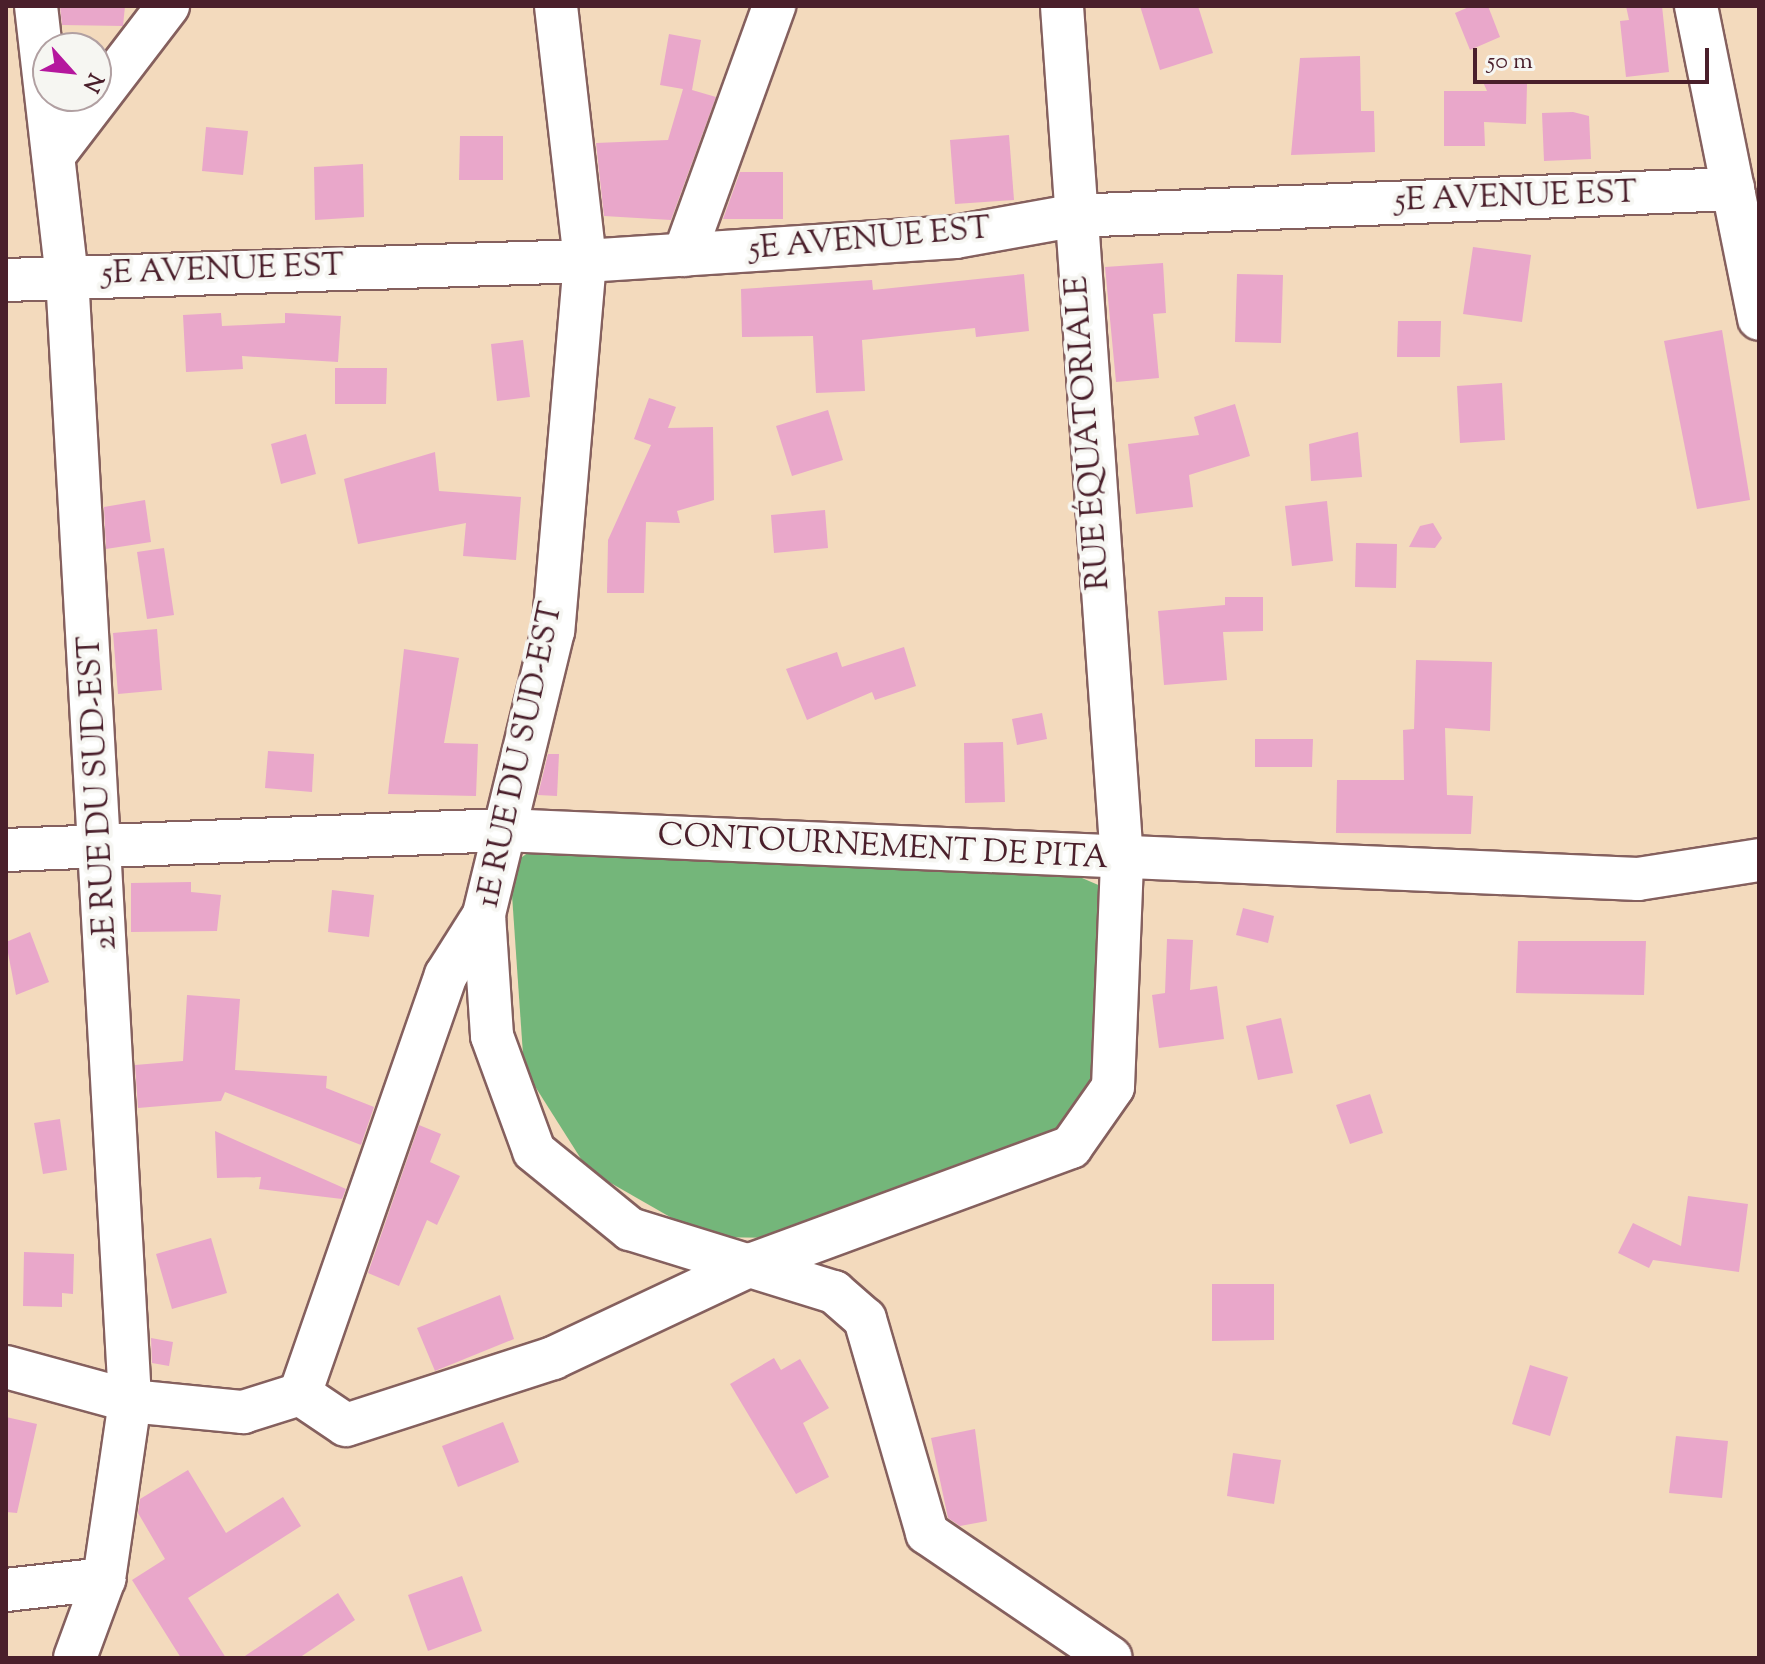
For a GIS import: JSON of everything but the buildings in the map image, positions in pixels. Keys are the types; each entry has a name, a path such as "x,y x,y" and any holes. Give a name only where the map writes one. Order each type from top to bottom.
{"street":[{"name":"2E RUE DU SUD-EST","path":"36,6 67,276 104,849 130,1401 104,1579 75,1658"},
{"path":"54,155 168,6"},
{"name":"1E RUE DU SUD-EST","path":"556,6 585,261 553,631 484,915 492,1036 534,1151 630,1229 753,1264 834,1292 865,1319 927,1533 1111,1658"},
{"path":"684,255 774,6"},
{"name":"RUE ÉQUATORIALE","path":"300,1394 346,1425 553,1358 753,1264 1071,1147 1113,1087 1122,860 1072,216 1062,6"},
{"path":"1696,6 1759,319"},
{"name":"5E AVENUE EST","path":"6,280 585,261 955,237 1072,216 1733,189"},
{"name":"CONTOURNEMENT DE PITA","path":"6,850 104,849 503,830 1122,860 1638,879 1759,860"},
{"path":"6,1367 130,1401 243,1412 300,1394 446,975 484,915"},
{"path":"6,1590 104,1579"}],"green space":[{"path":"537,846 1061,869 1103,887 1101,1066 1043,1147 794,1238 705,1237 588,1170 524,1069 510,866"}]}
